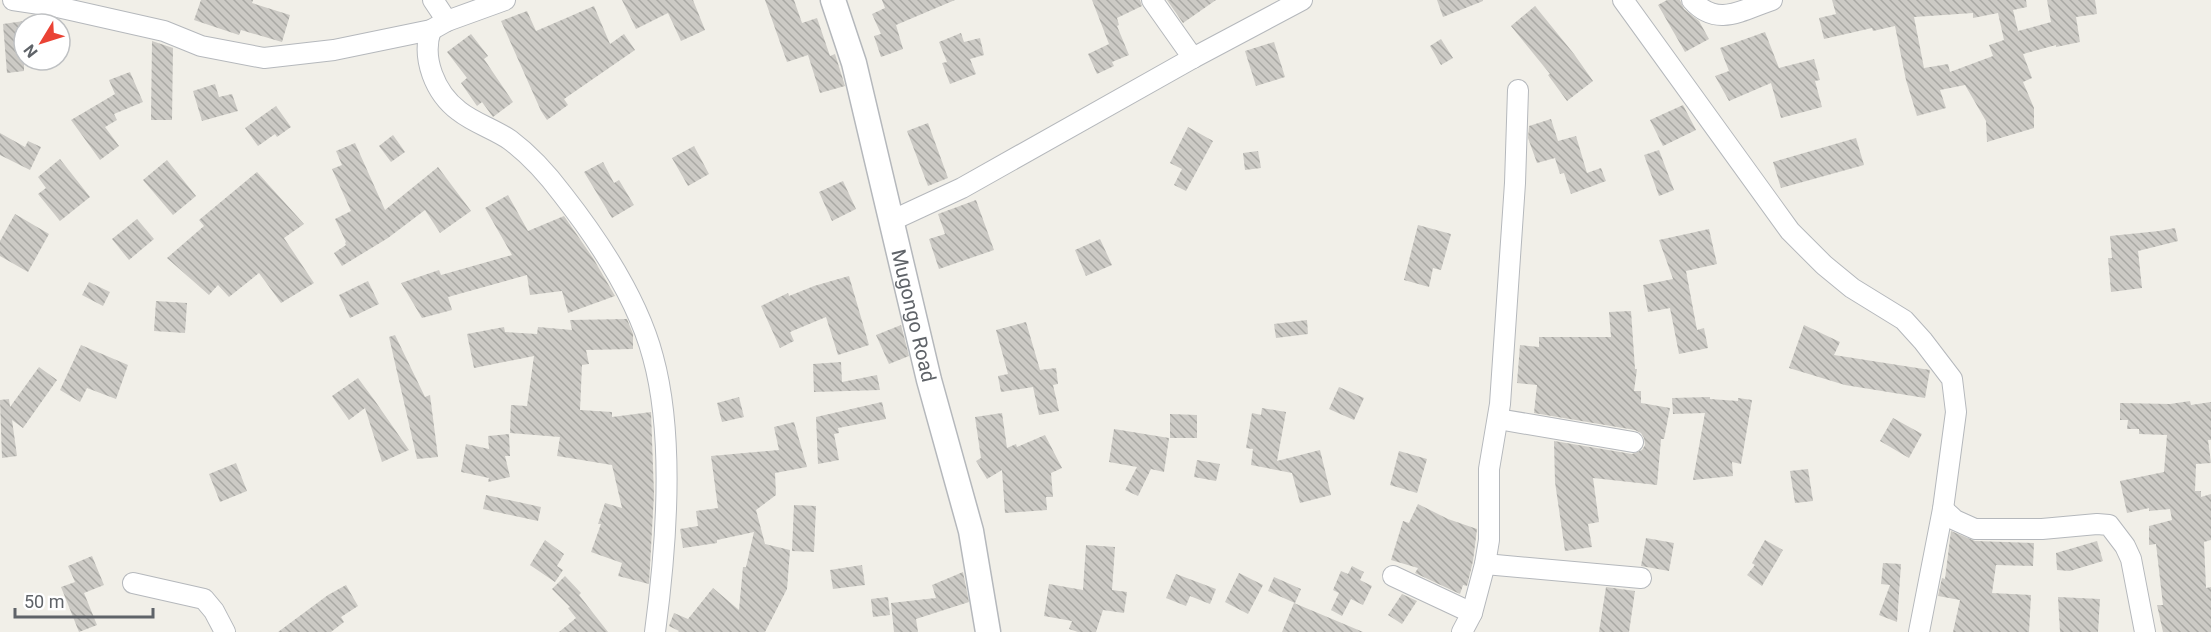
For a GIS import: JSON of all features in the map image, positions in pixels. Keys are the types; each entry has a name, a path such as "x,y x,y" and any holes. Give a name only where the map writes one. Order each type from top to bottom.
{"street":[{"path":"13,0 53,6 164,31 201,46 264,57 334,50 439,26 505,0"},
{"path":"433,0 439,26"},
{"name":"Mugongo Road","path":"833,0 854,63 893,220 929,380 971,531 988,632"},
{"path":"1152,0 1193,58"},
{"path":"893,220 962,188 1193,58 1302,0"},
{"path":"1623,0 1790,231 1824,265 1845,282 1904,320 1923,340 1952,379 1956,412 1943,509 1919,632"},
{"path":"1692,0 1708,13 1723,16 1772,0"},
{"path":"439,26 428,38 429,62 438,85 458,110 508,139 525,153 560,191 605,253 622,282 653,355 660,386 666,492 664,549 655,632"},
{"path":"1462,632 1472,613 1489,540 1489,469 1498,419 1515,183 1518,90"},
{"path":"1498,419 1633,442"},
{"path":"1943,509 1955,520 1975,529 2042,530 2097,524 2109,525 2125,546 2131,559 2145,632"},
{"path":"1485,564 1641,578"},
{"path":"1393,576 1472,613"},
{"path":"133,583 204,599 214,611 225,632"}],"building":[{"path":"201,0 253,0 252,3 290,15 282,42 241,30 239,35 194,20"},
{"path":"622,0 693,0 705,30 681,41 668,13 636,29"},
{"path":"765,0 794,0 802,23 817,18 830,56 835,54 845,86 820,93 808,55 787,62"},
{"path":"882,0 955,0 896,25 903,49 881,57 874,36 881,34 872,14 885,8"},
{"path":"1092,0 1140,0 1142,6 1117,18 1119,25 1117,26 1129,55 1112,62 1114,66 1097,74 1088,54 1109,44"},
{"path":"1167,0 1216,0 1183,23"},
{"path":"1437,0 1483,0 1483,1 1443,17"},
{"path":"1667,0 1680,0 1684,9 1699,21 1709,39 1685,52 1658,5"},
{"path":"1832,0 2026,0 2027,7 2013,10 2018,31 2051,22 2047,0 2095,0 2097,14 2076,17 2080,42 2056,47 2056,45 2023,54 2032,78 2023,82 2034,108 2034,128 1987,142 1986,121 1965,85 1940,90 1946,108 1917,116 1906,80 1895,26 1873,31 1872,28 1824,39 1819,18 1836,14","holes":["1973,13 1973,18 1998,13 2004,40 1989,45 1993,56 1950,72 1948,64 1924,68 1914,17"]},
{"path":"594,6 610,44 624,34 635,50 564,99 568,105 547,120 501,21 527,11 536,31"},
{"path":"1535,6 1593,81 1567,101 1548,75 1550,74 1511,26"},
{"path":"12,23 12,72 16,72 7,73 3,24"},
{"path":"1765,32 1779,68 1814,59 1820,80 1815,81 1822,107 1781,118 1771,83 1729,101 1715,76 1729,71 1720,48"},
{"path":"961,33 964,42 980,38 984,55 970,59 976,74 950,84 942,63 947,62 939,42"},
{"path":"471,34 488,56 484,59 513,102 493,117 482,102 477,106 461,83 467,78 447,52"},
{"path":"1441,39 1453,58 1441,65 1430,46"},
{"path":"152,41 173,48 172,120 151,120"},
{"path":"1274,42 1285,77 1256,86 1245,51"},
{"path":"130,72 143,102 114,114 117,120 105,127 119,146 100,160 71,120 115,94 109,80"},
{"path":"215,84 219,97 232,94 238,111 202,121 193,91"},
{"path":"1683,105 1696,130 1663,146 1650,120"},
{"path":"276,106 291,127 277,137 275,134 258,146 245,128"},
{"path":"1551,119 1558,141 1576,136 1587,173 1601,168 1606,181 1571,194 1564,173 1560,174 1555,158 1537,163 1528,138 1529,126"},
{"path":"928,123 948,178 928,186 907,131"},
{"path":"1188,127 1213,141 1186,191 1174,185 1182,169 1170,163"},
{"path":"0,133 25,147 28,141 41,147 30,170 0,155"},
{"path":"393,135 405,152 391,162 379,146"},
{"path":"1856,138 1864,165 1781,188 1773,162"},
{"path":"355,143 385,210 438,167 471,211 440,233 425,210 388,238 342,266 334,253 346,245 346,242 335,219 351,211 332,169 342,165 336,151"},
{"path":"694,146 709,174 688,186 672,158"},
{"path":"1659,150 1674,190 1659,196 1644,155"},
{"path":"1258,151 1261,168 1245,170 1243,153"},
{"path":"60,159 90,197 60,221 38,194 46,188 38,177"},
{"path":"167,160 196,196 173,215 143,180"},
{"path":"603,162 614,183 619,180 634,205 612,218 584,172"},
{"path":"257,172 304,224 284,238 314,283 281,303 259,273 229,297 218,285 209,295 167,258 204,226 199,220"},
{"path":"843,181 856,209 832,221 819,192"},
{"path":"508,195 528,231 564,216 593,258 615,296 568,313 562,291 530,295 527,275 448,297 452,310 422,318 401,283 439,270 441,275 512,255 485,208"},
{"path":"976,200 994,250 939,269 929,239 945,234 938,214"},
{"path":"15,214 49,234 28,272 0,256 0,241"},
{"path":"137,219 154,239 129,260 112,239"},
{"path":"1418,225 1451,234 1441,270 1433,268 1429,287 1404,280"},
{"path":"2175,228 2178,241 2138,251 2142,288 2111,292 2108,258 2112,258 2110,236"},
{"path":"1709,229 1717,264 1686,271 1697,330 1704,328 1708,348 1679,354 1670,308 1648,312 1643,285 1673,279 1659,240"},
{"path":"1100,239 1112,265 1086,276 1075,250"},
{"path":"849,276 869,345 838,355 826,317 790,332 794,341 780,348 761,306 788,293 789,296"},
{"path":"368,281 379,304 350,318 339,295"},
{"path":"89,282 110,292 103,306 82,295"},
{"path":"156,301 187,303 185,333 154,331"},
{"path":"1631,311 1635,369 1637,369 1634,391 1641,391 1641,403 1670,408 1664,439 1661,439 1657,485 1593,478 1599,522 1588,524 1592,547 1565,551 1555,482 1554,441 1632,454 1642,450 1645,445 1644,438 1635,430 1534,413 1537,385 1517,383 1520,345 1539,347 1539,337 1611,337 1609,312"},
{"path":"627,319 633,334 633,349 586,350 589,364 582,365 580,410 612,412 612,417 651,412 654,494 649,584 618,576 622,563 591,552 601,524 598,524 605,503 622,508 612,465 557,456 560,437 510,433 511,405 527,406 534,356 474,368 467,334 504,327 505,332 537,334 538,327 572,330 570,320"},
{"path":"1307,320 1308,334 1276,338 1274,324"},
{"path":"1026,322 1040,370 1056,368 1058,384 1053,385 1059,411 1039,415 1033,387 1001,392 998,376 1008,374 996,330"},
{"path":"901,325 909,356 889,364 876,335"},
{"path":"1804,325 1840,342 1834,355 1930,370 1925,398 1845,385 1789,368"},
{"path":"395,335 425,397 430,395 438,457 417,459 389,337"},
{"path":"81,345 128,365 116,399 87,388 80,402 60,390"},
{"path":"841,362 842,382 877,375 880,390 814,392 813,364"},
{"path":"39,367 57,380 23,428 12,420 17,456 2,458 0,400 9,399 10,407"},
{"path":"358,378 409,450 382,462 365,408 349,420 332,396"},
{"path":"1339,387 1364,398 1354,420 1329,409"},
{"path":"739,397 744,417 722,422 717,403"},
{"path":"1710,397 1710,399 1738,401 1738,398 1752,400 1741,464 1732,462 1733,476 1693,480 1705,413 1673,414 1672,398"},
{"path":"2190,401 2191,405 2211,402 2211,440 2208,440 2211,463 2196,464 2195,491 2201,491 2201,497 2211,494 2211,540 2204,542 2206,588 2211,587 2211,632 2163,632 2157,605 2163,605 2156,544 2149,545 2149,526 2172,520 2170,509 2149,511 2149,508 2127,513 2120,481 2164,472 2167,435 2139,434 2139,429 2127,429 2128,420 2120,420 2120,403 2170,404"},
{"path":"882,402 886,419 838,428 839,433 834,434 839,460 818,464 816,417"},
{"path":"1262,408 1286,412 1277,461 1320,450 1331,495 1300,503 1292,473 1251,465 1253,449 1246,448 1252,413 1261,415"},
{"path":"1002,413 1007,448 1016,444 1017,447 1045,435 1062,468 1051,473 1053,497 1046,497 1047,510 1005,513 1002,470 987,479 976,461 981,458 975,417"},
{"path":"1170,414 1197,415 1197,438 1170,438"},
{"path":"1893,418 1922,434 1909,458 1880,441"},
{"path":"794,422 807,467 775,473 776,495 756,510 765,544 790,550 787,589 765,632 678,632 669,626 674,613 688,619 713,588 739,610 743,567 746,567 754,532 717,540 717,543 683,548 680,529 698,526 696,511 718,508 711,456 779,450 774,427"},
{"path":"1114,429 1169,438 1164,472 1151,469 1138,496 1125,490 1137,467 1109,462"},
{"path":"509,434 510,456 505,456 510,477 488,482 489,478 461,472 466,444 489,449 488,436"},
{"path":"1399,451 1427,459 1417,493 1390,485"},
{"path":"1197,460 1220,464 1216,481 1194,477"},
{"path":"236,463 247,491 220,502 209,474"},
{"path":"1808,469 1813,501 1795,503 1790,471"},
{"path":"486,495 541,507 538,521 483,509"},
{"path":"1418,504 1448,519 1477,529 1467,586 1463,585 1460,594 1415,573 1418,568 1391,560 1403,521 1409,523"},
{"path":"794,505 816,506 814,552 792,551"},
{"path":"1951,531 1975,541 2034,543 2033,566 1996,565 1992,593 2031,595 2029,632 1953,632 1960,600 1938,596 1942,578 1945,579"},
{"path":"1646,538 1674,543 1669,571 1641,566"},
{"path":"545,540 564,554 557,566 563,570 555,582 530,565"},
{"path":"1765,540 1783,550 1762,586 1747,575 1755,565 1752,563"},
{"path":"2097,541 2103,561 2070,571 2057,570 2056,553"},
{"path":"1086,545 1115,547 1112,590 1127,592 1124,613 1103,610 1096,632 1078,632 1069,629 1072,621 1044,616 1049,584 1083,590"},
{"path":"92,556 104,585 84,593 97,625 79,632 61,587 75,582 68,566"},
{"path":"1883,563 1901,564 1897,622 1879,615 1890,585 1881,584"},
{"path":"862,565 865,585 833,589 830,570"},
{"path":"1352,566 1364,572 1360,580 1372,586 1363,605 1351,599 1342,616 1331,610 1339,593 1333,590 1341,571 1348,574"},
{"path":"963,572 969,602 916,619 918,632 894,632 891,603 936,598 932,585"},
{"path":"1239,573 1263,585 1248,614 1225,602"},
{"path":"1176,574 1216,589 1210,604 1190,596 1186,606 1166,598"},
{"path":"565,576 581,593 579,595 608,632 559,632 576,618 568,608 570,607 552,589"},
{"path":"1274,577 1301,589 1295,603 1268,591"},
{"path":"346,585 358,606 341,617 344,622 331,632 278,632 328,595"},
{"path":"1606,587 1635,591 1629,632 1599,632"},
{"path":"1402,594 1417,601 1402,624 1388,615"},
{"path":"888,597 890,615 873,617 871,599"},
{"path":"2058,597 2100,599 2098,632 2060,632"},
{"path":"1294,603 1363,632 1282,632"}]}
